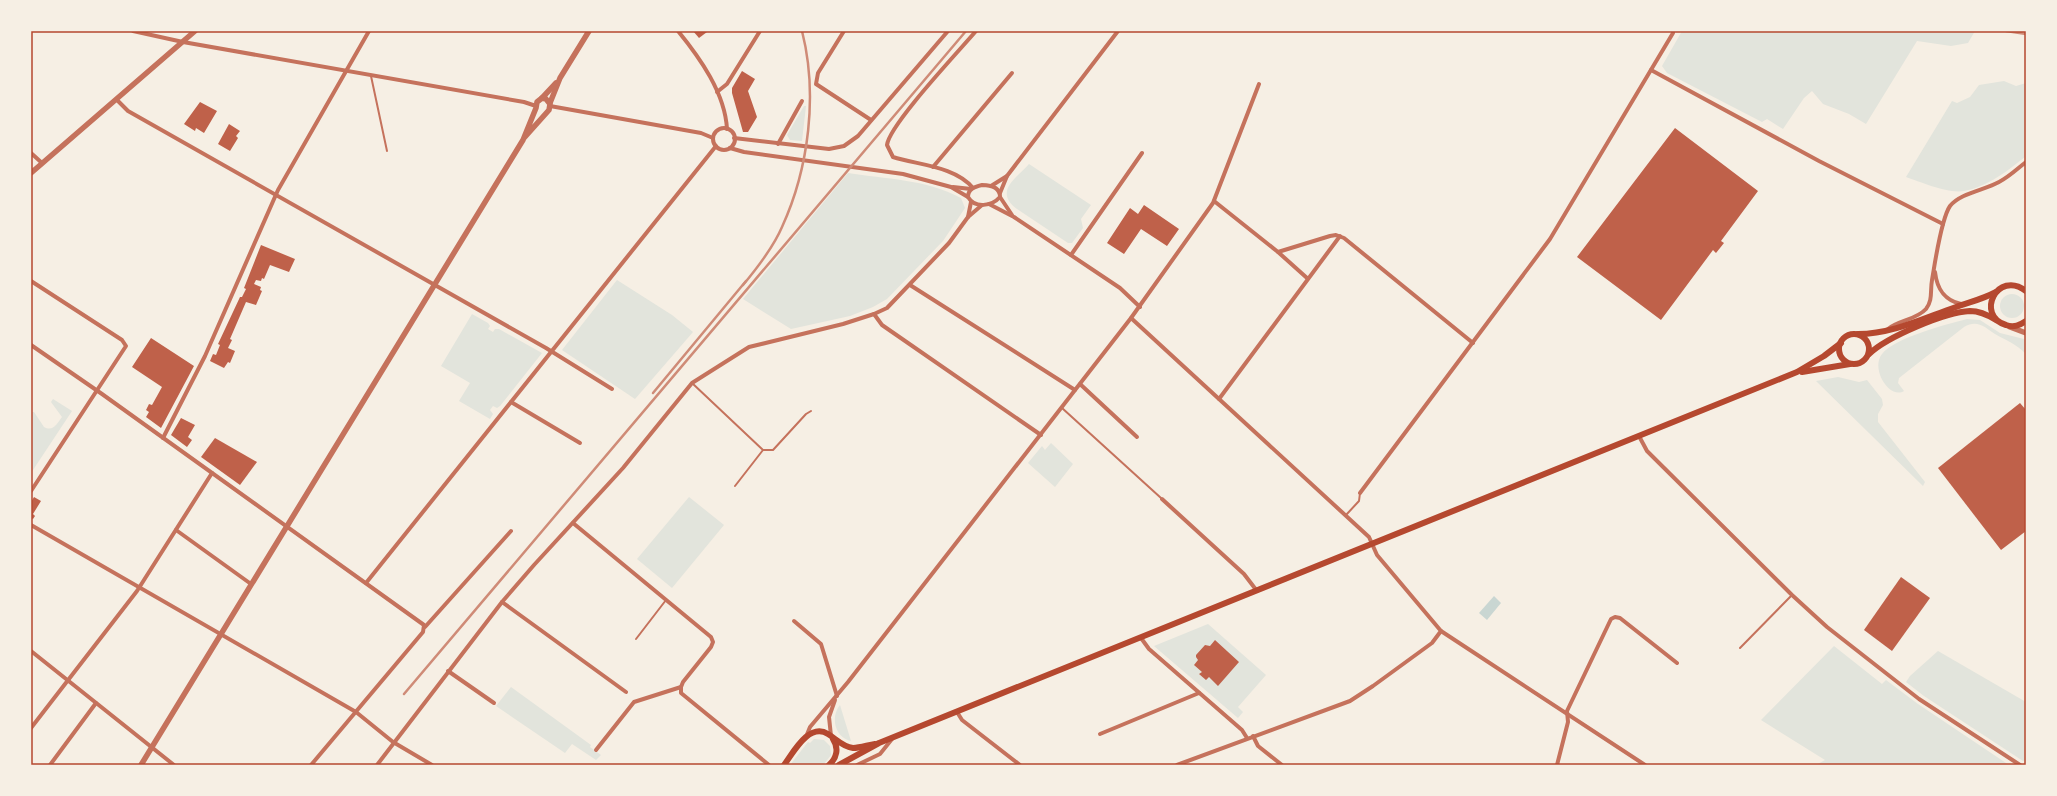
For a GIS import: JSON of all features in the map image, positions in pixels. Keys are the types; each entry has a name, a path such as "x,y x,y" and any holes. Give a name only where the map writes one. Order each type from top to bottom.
{"main road":[{"path":"784,765 805,738 819,731 853,748 892,739 1796,372 1824,356 1848,336 1885,332 1962,304 1980,300 2007,286 2023,286 2026,291"},
{"path":"1996,292 1991,303 1993,315 1996,320"},
{"path":"1796,372 1860,364 1869,354 1890,338 1954,314 1975,311 1985,314 2008,326 2015,326 2026,321"},
{"path":"1858,334 1868,343 1869,354"},
{"path":"1840,343 1839,349 1841,358 1852,364"},
{"path":"829,765 834,760 837,752 836,745 832,738"},
{"path":"838,765 879,743"}],"street":[{"path":"133,31 183,42 524,102 536,107 540,112 546,112"},
{"path":"31,173 195,31"},
{"path":"163,438 205,356 276,195 369,31"},
{"path":"524,138 538,100 542,98 560,78 589,31"},
{"path":"678,31 699,61 717,92 726,116 727,129"},
{"path":"717,92 727,84 760,31"},
{"path":"844,31 818,73 816,84 872,120"},
{"path":"734,138 809,148 829,149 844,146 858,136 948,31"},
{"path":"972,188 964,179 932,167 893,157 888,150 888,140 902,118 976,31"},
{"path":"951,187 970,200 982,205 989,204 1000,195 1007,176 1118,31"},
{"path":"1360,493 1473,343 1551,236 1672,33"},
{"path":"1651,70 1819,161 1943,224"},
{"path":"932,167 1012,73"},
{"path":"141,765 524,138 546,112 560,78"},
{"path":"805,738 810,727 837,696 1140,307 1214,201 1259,84"},
{"path":"542,98 546,99 550,105 701,133 713,138 716,146 721,149 730,148 737,151 892,172 930,180 951,187 972,188 982,185 991,186 1007,176"},
{"path":"117,100 128,111 552,352 612,389"},
{"path":"778,144 802,101"},
{"path":"713,138 718,130 727,129 733,133 734,138 730,148"},
{"path":"366,583 716,146"},
{"path":"31,153 42,163"},
{"path":"1071,255 1142,153"},
{"path":"1885,332 1896,324 1919,314 1927,308 1932,297 1932,281 1943,224 1948,210 1954,202 2001,182 2026,162"},
{"path":"991,186 1000,195 1014,217"},
{"path":"968,217 972,188"},
{"path":"1214,201 1278,252 1307,278"},
{"path":"989,204 1014,217 1120,288 1140,307"},
{"path":"377,765 448,671 530,568 621,470 692,383 753,345 833,327 874,314 889,306 949,243 968,217 982,205"},
{"path":"1278,252 1328,236 1340,236 1349,241 1473,343"},
{"path":"1219,398 1307,278 1340,236"},
{"path":"1935,271 1938,286 1943,294 1951,301 1962,304"},
{"path":"31,280 124,342 126,346 31,490"},
{"path":"910,285 1075,390"},
{"path":"874,314 882,324 1041,434"},
{"path":"1131,318 1369,537 1377,555 1441,631 1568,716 1645,765"},
{"path":"2008,326 2026,333"},
{"path":"31,345 420,622 424,630"},
{"path":"1080,384 1137,437"},
{"path":"511,402 580,443"},
{"path":"1639,436 1647,451 1792,595 1827,627 1905,688 2020,765"},
{"path":"31,728 139,587 212,473"},
{"path":"1162,499 1244,574 1257,591"},
{"path":"573,523 708,634 713,642 711,647 683,682 681,687 684,697 769,765"},
{"path":"31,525 356,712 393,742 432,765"},
{"path":"176,530 252,584"},
{"path":"311,765 424,630 510,531"},
{"path":"502,602 626,692"},
{"path":"1557,765 1568,722 1567,711 1607,624 1614,617 1620,618 1677,663"},
{"path":"794,621 821,644 837,696 829,717 832,738"},
{"path":"1176,765 1355,698 1430,644 1441,631"},
{"path":"1141,638 1149,649 1242,730 1248,738"},
{"path":"31,651 174,765"},
{"path":"448,671 494,703"},
{"path":"596,750 634,702 681,687"},
{"path":"1100,734 1199,693"},
{"path":"50,765 96,703"},
{"path":"957,712 962,720 1020,765"},
{"path":"1254,736 1258,746 1282,765"},
{"path":"857,765 881,753 892,739"}],"lane":[{"path":"371,75 387,151"},
{"path":"692,383 763,450 773,450 806,414 811,411"},
{"path":"1062,408 1162,499"},
{"path":"735,486 763,450"},
{"path":"1346,516 1359,501 1360,493"},
{"path":"1740,648 1792,595"},
{"path":"636,639 666,600"}],"shaded area":[{"path":"1682,31 1975,31 1968,43 1951,46 1917,41 1866,124 1849,114 1823,104 1812,91 1804,98 1783,129 1767,119 1762,122 1667,73 1662,66"},
{"path":"2004,81 2016,86 2026,83 2026,156 1989,182 1964,191 1950,191 1906,177 1952,101 1957,103 1970,97 1979,85"},
{"path":"804,106 806,106 802,141 790,140 787,135"},
{"path":"1029,164 1091,205 1081,219 1083,228 1072,243 1068,243 1017,209 1010,202 1007,196 1007,191 1010,185"},
{"path":"848,173 920,183 934,187 961,198 965,208 943,241 887,299 873,307 850,316 791,329 743,299"},
{"path":"617,280 672,315 693,332 635,399 562,350"},
{"path":"2012,294 2017,295 2023,301 2023,311 2017,317 2012,318 2007,317 2001,311 2000,306 2001,301 2007,295"},
{"path":"472,314 488,323 490,326 488,329 493,332 495,329 499,329 542,353 500,406 497,408 493,406 490,410 493,414 490,419 459,401 470,383 441,366"},
{"path":"1967,319 1980,320 2000,333 2024,339 2026,341 2026,354 2015,345 1981,325 1973,324 1964,327 1899,378 1898,383 1904,391 1899,393 1893,391 1883,382 1878,367 1879,360 1882,354 1889,348 1898,342 1922,332"},
{"path":"1838,377 1859,382 1867,380 1882,399 1883,405 1878,414 1878,422 1925,482 1923,486 1816,381"},
{"path":"53,399 72,411 31,473 31,412 34,412 44,427 50,429 52,428 62,417 51,402"},
{"path":"1051,443 1073,464 1055,487 1028,463 1042,446 1045,450"},
{"path":"689,497 724,525 672,588 637,559"},
{"path":"1494,596 1501,603 1487,620 1479,613"},
{"path":"1208,624 1266,675 1238,707 1243,712 1238,718 1154,646"},
{"path":"1834,646 1882,684 1886,680 1918,704 2009,765 1816,765 1825,760 1761,720"},
{"path":"1938,651 2026,702 2026,760 2023,761 1924,696 1906,682 1910,676"},
{"path":"511,687 591,745 590,747 601,755 596,760 572,744 565,753 496,706"},
{"path":"840,705 851,741 841,736 836,726 835,715"},
{"path":"814,739 824,740 830,746 831,755 824,764 790,765 808,742 810,743"}],"building":[{"path":"693,31 706,31 707,32 699,38"},
{"path":"742,71 755,79 748,91 757,117 748,132 743,132 732,93 732,88"},
{"path":"200,102 217,111 204,133 196,128 195,131 184,124"},
{"path":"229,124 240,131 236,136 238,138 230,151 218,144"},
{"path":"1675,128 1758,191 1721,241 1724,243 1716,253 1713,250 1661,320 1577,257"},
{"path":"1144,205 1179,229 1167,246 1141,229 1124,254 1107,243 1130,208 1138,214"},
{"path":"261,245 295,259 289,272 270,265 264,279 262,278 261,281 256,280 254,284 261,287 260,290 262,291 256,305 246,302 230,339 232,340 228,348 235,351 230,363 228,362 224,368 210,361 213,354 216,355 220,345 218,344 240,297 242,297 246,289 244,288"},
{"path":"151,338 194,366 161,428 146,417 149,412 146,410 149,404 152,405 162,387 132,367"},
{"path":"2020,403 2026,410 2026,531 2001,550 1938,468"},
{"path":"181,418 195,425 188,437 192,440 187,447 171,435"},
{"path":"215,438 257,462 240,485 201,457"},
{"path":"34,497 41,501 33,514 35,516 33,519 31,518 31,502"},
{"path":"1901,577 1930,598 1892,651 1864,630"},
{"path":"1215,640 1239,662 1218,686 1209,677 1206,680 1199,674 1202,672 1194,665 1198,660 1196,655 1205,645 1210,646"}],"railway":[{"path":"743,285 765,257 778,235 799,180 808,130 810,105 807,55 802,31"},
{"path":"404,694 966,31"},
{"path":"2006,31 2026,34"},
{"path":"653,393 746,281"}]}
